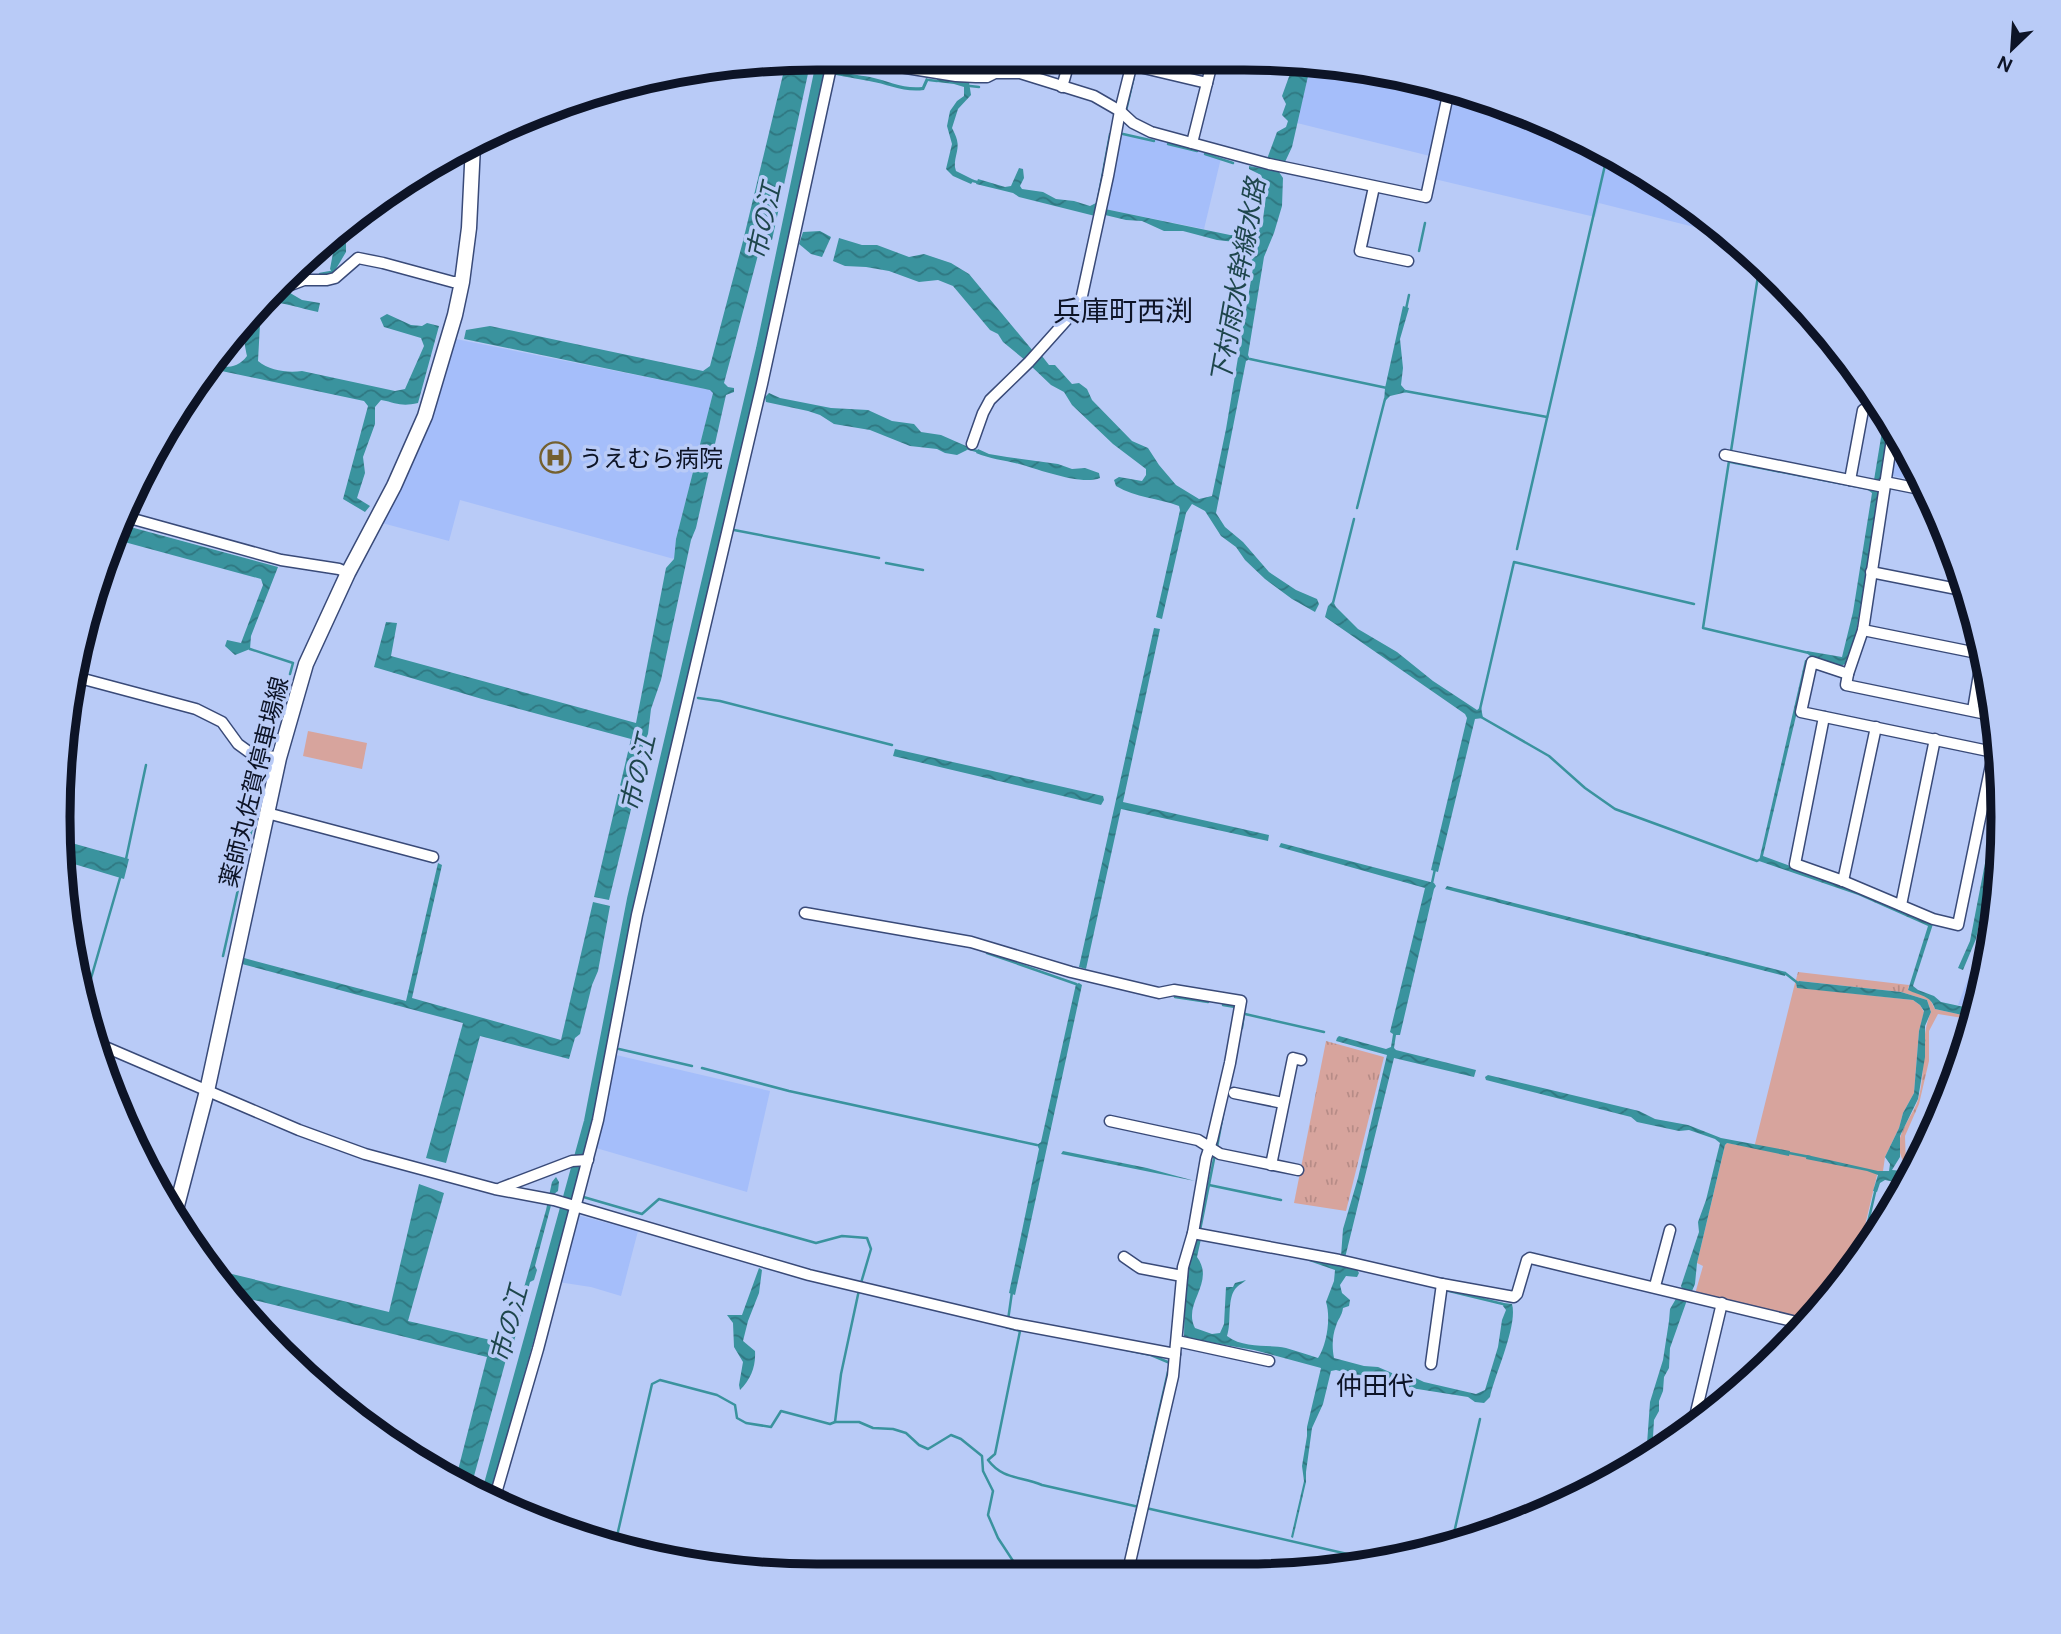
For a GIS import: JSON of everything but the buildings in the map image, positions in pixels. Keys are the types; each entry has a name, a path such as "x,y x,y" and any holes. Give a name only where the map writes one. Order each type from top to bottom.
{"main road":[{"name":"薬師丸佐賀停車場線","path":"178,1203 207,1091 279,758 306,664 348,573 394,486 425,416 450,331 462,282 469,228 473,155"}],"street":[{"path":"497,1491 538,1349 598,1120 636,915 762,384 830,70"},
{"path":"919,70 976,77 995,73 1020,73 1094,96 1151,132 1269,164 1426,197 1447,98"},
{"path":"1062,87 1067,70"},
{"path":"972,444 982,413 990,400 1080,305 1120,111 1132,70"},
{"path":"1160,70 1207,83"},
{"path":"1192,143 1210,70"},
{"path":"1374,187 1360,251 1408,261"},
{"path":"295,284 304,280 335,278 358,258 462,282"},
{"path":"1850,480 1863,410"},
{"path":"1891,444 1863,630 1846,685 1984,713"},
{"path":"1725,455 1872,484 1915,488"},
{"path":"133,519 281,560 339,569 348,573"},
{"path":"1871,572 1955,589"},
{"path":"1863,630 1973,653"},
{"path":"1848,674 1812,662 1801,712 1824,720 1988,753"},
{"path":"1973,710 1978,678"},
{"path":"83,679 196,709 222,722 238,744 249,752 279,758"},
{"path":"1824,720 1795,864 1933,919 1958,925 1989,780"},
{"path":"1843,881 1875,731"},
{"path":"1901,905 1934,743"},
{"path":"267,813 433,857"},
{"path":"805,913 971,942 1071,972 1159,993 1174,990 1241,1001 1214,1151 1200,1188 1200,1199 1182,1276 1172,1376 1130,1564"},
{"path":"107,1048 299,1130 365,1154 495,1189 552,1199 578,1199 760,1262 860,1287 1015,1324 1175,1353"},
{"path":"1271,1165 1293,1058 1301,1060"},
{"path":"1234,1093 1283,1104"},
{"path":"1110,1121 1198,1140 1214,1151 1298,1170"},
{"path":"495,1189 572,1161 587,1160"},
{"path":"1655,1286 1670,1230"},
{"path":"1193,1233 1344,1261 1441,1288 1514,1297 1530,1258 1795,1321"},
{"path":"1124,1257 1140,1268 1182,1276"},
{"path":"1431,1364 1441,1288"},
{"path":"1696,1412 1722,1303"},
{"path":"1177,1341 1269,1361"}],"shaded area":[{"path":"1309,73 1390,84 1437,95 1530,127 1574,147 1618,170 1706,230 1599,203 1595,217 1426,177 1430,156 1297,123"},
{"path":"1119,133 1172,143 1221,158 1204,229 1105,209"},
{"name":"うえむら病院","path":"456,339 711,390 713,393 676,539 674,559 460,500 449,541 382,523 425,437"},
{"path":"1893,448 1910,479 1889,475"},
{"path":"1979,949 1967,1007 1958,1005"},
{"path":"616,1055 770,1091 747,1192 596,1148"},
{"path":"577,1215 638,1231 621,1296 591,1287 558,1282"}],"green space":[{"path":"933,70 971,70 957,74"},
{"path":"308,731 367,743 362,769 303,756"},
{"path":"1798,972 1909,985 1908,990 1929,997 1935,1009 1964,1015 1963,1018 1938,1014 1929,1031 1929,1061 1919,1104 1905,1136 1905,1164 1899,1143 1921,1089 1925,1033 1931,1012 1927,1000 1901,992 1799,981 1796,983 1797,988 1794,987"},
{"path":"1794,987 1913,1000 1920,1005 1924,1012 1919,1031 1914,1093 1885,1157 1883,1171 1878,1171 1863,1235 1837,1272 1798,1319 1695,1294 1703,1266 1697,1263 1725,1145 1727,1143 1754,1148"},
{"path":"1326,1041 1384,1057 1346,1211 1294,1203"}],"water":[{"path":"809,70 772,240 762,240 724,383 734,388 734,392 726,395 661,680 651,709 641,768 609,900 594,897 631,739 374,667 386,622 397,623 391,656 636,723 666,568 674,559 676,539 713,393 710,390 464,339 466,330 490,326 703,371 710,366 784,71"},
{"path":"836,70 908,87 922,87 926,78 929,79 924,90 910,90 836,75"},
{"path":"1291,72 1309,73 1292,147 1279,172 1283,178 1282,206 1264,257 1248,355 1250,359 1246,361 1216,513 1225,527 1243,542 1269,572 1296,590 1317,599 1319,604 1315,612 1265,579 1236,547 1221,536 1205,511 1192,504 1186,513 1162,619 1156,617 1179,506 1131,493 1116,486 1114,480 1119,477 1142,481 1146,469 1113,444 1072,405 1064,392 1051,385 1031,366 1042,356 1049,365 1055,365 1072,384 1079,383 1087,389 1092,400 1132,441 1148,448 1176,485 1199,499 1212,496 1253,268 1250,249 1235,242 1183,231 1164,231 1142,221 1105,215 1105,209 1230,235 1246,235 1246,227 1263,219 1267,189 1261,175 1249,169 1249,166 1272,170 1274,161 1267,159 1277,132 1286,127 1288,121 1282,115 1286,104 1282,96"},
{"path":"937,79 969,82 971,95 958,109 952,128 958,144 956,171 974,180 971,184 953,176 946,169 952,144 947,126 950,111 964,96 964,87 937,82"},
{"path":"1109,133 1112,134 1095,216 976,184 978,179 1005,187 1011,186 1019,168 1023,169 1024,178 1020,186 1022,189 1043,192 1056,199 1090,206 1096,203"},
{"path":"820,231 831,237 822,257 811,254 799,244 803,232"},
{"path":"349,235 346,252 333,274 330,269 334,247"},
{"path":"839,238 862,245 877,245 909,257 924,254 951,263 969,274 1033,351 1025,360 1003,342 998,334 990,330 953,286 938,280 919,282 889,271 845,266 833,261"},
{"path":"287,291 302,300 320,303 318,312 276,303"},
{"path":"1403,306 1409,308 1400,339 1403,368 1401,385 1407,392 1390,396 1384,402 1385,388"},
{"path":"387,314 411,325 422,326 427,323 439,326 418,403 403,405 381,400 375,407 375,424 363,457 365,473 357,498 370,506 365,512 343,499 368,406 364,401 218,370 221,366 236,365 244,360 247,356 244,339 260,319 258,361 268,367 291,372 302,371 395,391 405,389 424,346 421,338 384,327 380,318"},
{"path":"769,393 780,398 831,408 868,410 892,421 914,424 921,432 941,435 966,446 967,450 957,455 937,449 910,446 870,430 834,424 808,411 766,402 765,397"},
{"path":"1882,430 1888,440 1882,482 1874,480"},
{"path":"978,449 989,454 1058,464 1072,469 1085,468 1099,473 1100,478 1082,480 1060,476 981,455 976,453"},
{"path":"1729,461 1880,490 1856,633 1847,663 1841,666 1810,656 1807,651 1842,657 1853,612 1872,493"},
{"path":"129,527 278,567 251,636 250,649 235,655 225,646 227,640 241,643 263,585 261,579 123,542"},
{"path":"1333,601 1358,629 1397,652 1433,681 1477,710 1481,707 1483,718 1475,719 1438,872 1431,870 1467,718 1465,714 1325,617 1328,606"},
{"path":"1154,628 1160,629 1123,802 1269,835 1268,841 1121,809 1086,969 1079,967"},
{"path":"1805,660 1809,661 1763,856 1859,891 1933,924 1913,986 1941,1002 1967,1008 1964,1015 1935,1009 1928,998 1908,990 1928,926 1858,895 1759,861"},
{"path":"895,749 1103,796 1104,800 1101,805 893,756"},
{"path":"1991,822 1988,882 1976,939 1963,970 1958,968 1970,941"},
{"path":"71,843 129,859 124,879 72,863"},
{"path":"1281,843 1434,883 1436,886 1400,1035 1396,1035 1394,1048 1476,1070 1474,1077 1394,1058 1344,1262 1356,1268 1359,1273 1357,1277 1346,1276 1340,1285 1342,1293 1350,1300 1349,1306 1343,1308 1335,1330 1334,1358 1378,1367 1392,1373 1405,1373 1424,1382 1476,1394 1485,1390 1498,1347 1506,1310 1504,1303 1512,1304 1513,1313 1509,1337 1490,1397 1484,1403 1475,1402 1468,1397 1392,1385 1331,1371 1323,1404 1312,1428 1306,1482 1293,1538 1291,1537 1304,1481 1302,1466 1307,1427 1321,1368 1254,1350 1184,1338 1185,1286 1189,1261 1198,1238 1201,1239 1197,1257 1203,1276 1192,1310 1195,1328 1212,1334 1220,1333 1224,1324 1226,1287 1233,1287 1235,1283 1246,1280 1234,1291 1230,1303 1227,1336 1241,1343 1286,1348 1318,1358 1326,1339 1326,1302 1335,1270 1309,1261 1310,1258 1341,1256 1343,1229 1387,1055 1336,1041 1339,1036 1386,1049 1391,1047 1393,1034 1390,1032 1425,888 1279,847"},
{"path":"438,863 442,865 412,998 561,1040 593,902 610,906 598,971 580,1034 575,1038 569,1059 480,1036 446,1163 426,1158 463,1023 242,964 244,958 406,1001"},
{"path":"1447,886 1786,972 1785,976 1445,889"},
{"path":"1799,981 1901,992 1927,1000 1931,1012 1925,1026 1925,1057 1918,1099 1900,1136 1900,1157 1892,1170 1901,1171 1895,1182 1885,1180 1880,1183 1877,1192 1873,1191 1878,1175 1806,1159 1807,1155 1878,1171 1889,1171 1890,1164 1885,1157 1914,1093 1919,1031 1924,1011 1913,1000 1797,988 1796,983"},
{"path":"1076,984 1082,985 1015,1295 1009,1293 1039,1149 1037,1145 1041,1142"},
{"path":"1488,1075 1639,1111 1655,1119 1688,1125 1721,1138 1790,1151 1789,1156 1727,1143 1725,1145 1697,1263 1695,1284 1692,1291 1682,1289 1720,1143 1689,1130 1679,1131 1637,1122 1631,1117 1486,1080"},
{"path":"1063,1151 1147,1168 1195,1181 1061,1154"},
{"path":"556,1177 559,1182 558,1191 554,1194 535,1266 537,1270 534,1280 530,1282 513,1345 507,1356 473,1480 458,1472 487,1357 245,1298 224,1272 389,1312 419,1184 444,1193 408,1321 508,1344 552,1182"},
{"path":"759,1268 762,1270 759,1293 743,1341 755,1351 755,1362 750,1377 740,1390 743,1362 734,1347 733,1323 727,1315 742,1315"},
{"path":"1677,1297 1687,1300 1670,1348 1669,1368 1664,1377 1659,1411 1654,1420 1653,1442 1647,1446 1650,1402 1663,1360 1670,1309"}],"waterway":[{"name":"市の江","path":"488,1487 589,1121 632,899 761,349 819,70"},
{"path":"1126,111 1134,76"},
{"path":"929,80 937,81"},
{"path":"970,86 979,87"},
{"path":"1123,134 1154,141"},
{"path":"1168,144 1197,151"},
{"path":"1205,154 1233,163"},
{"path":"1517,549 1605,163"},
{"path":"973,181 977,182"},
{"path":"1419,251 1425,223"},
{"path":"320,274 331,272"},
{"path":"1731,451 1758,275"},
{"path":"1406,309 1409,295"},
{"name":"下村雨水幹線水路","path":"1250,359 1387,388"},
{"path":"1405,391 1547,417"},
{"path":"1357,508 1385,399"},
{"path":"966,448 977,451"},
{"path":"1729,461 1703,628 1809,653"},
{"path":"1333,603 1354,519"},
{"path":"734,530 879,558"},
{"path":"1480,709 1514,562 1694,604"},
{"path":"886,563 923,570"},
{"path":"250,649 293,663 290,674"},
{"path":"284,691 287,682"},
{"path":"698,698 720,701 892,745"},
{"path":"1481,717 1549,756 1585,788 1615,809 1757,861 1761,859"},
{"path":"273,732 275,726"},
{"path":"270,744 271,739"},
{"path":"223,956 267,761"},
{"path":"126,859 146,765"},
{"path":"1432,883 1435,869"},
{"path":"89,985 120,878"},
{"path":"987,953 1076,984"},
{"path":"1785,973 1799,984"},
{"path":"1175,997 1208,1002"},
{"path":"1223,1005 1235,1007"},
{"path":"1242,1028 1244,1014"},
{"path":"1245,1014 1324,1032"},
{"path":"619,1049 692,1066"},
{"path":"702,1068 789,1091 1037,1145"},
{"path":"1217,1147 1224,1109"},
{"path":"1789,1153 1810,1157"},
{"path":"1200,1230 1215,1154"},
{"path":"1209,1185 1281,1200"},
{"path":"1866,1230 1876,1188"},
{"path":"580,1196 642,1214 659,1199 816,1243 842,1236 867,1238 871,1249 861,1283"},
{"path":"859,1290 841,1374 835,1422 859,1422 873,1428 893,1429 906,1433 928,1449 951,1435 961,1439 982,1456 983,1471 993,1491 988,1515 998,1538 1015,1564"},
{"path":"1445,1290 1503,1304"},
{"path":"1008,1320 1012,1292"},
{"path":"1006,1327 1020,1331 995,1454 988,1460 1000,1471 1013,1477 1139,1507"},
{"path":"1127,1350 1151,1355 1170,1363 1128,1548"},
{"path":"616,1537 652,1384 660,1380 717,1395 735,1405 737,1418 746,1423 771,1427 781,1411 830,1424 835,1422"},
{"path":"1454,1534 1480,1419"},
{"path":"1146,1508 1355,1556"}],"place":[{"name":"うえむら病院","path":"556,458"}],"district":[{"name":"兵庫町西渕","path":"1123,311"},
{"name":"仲田代","path":"1375,1386"}]}
